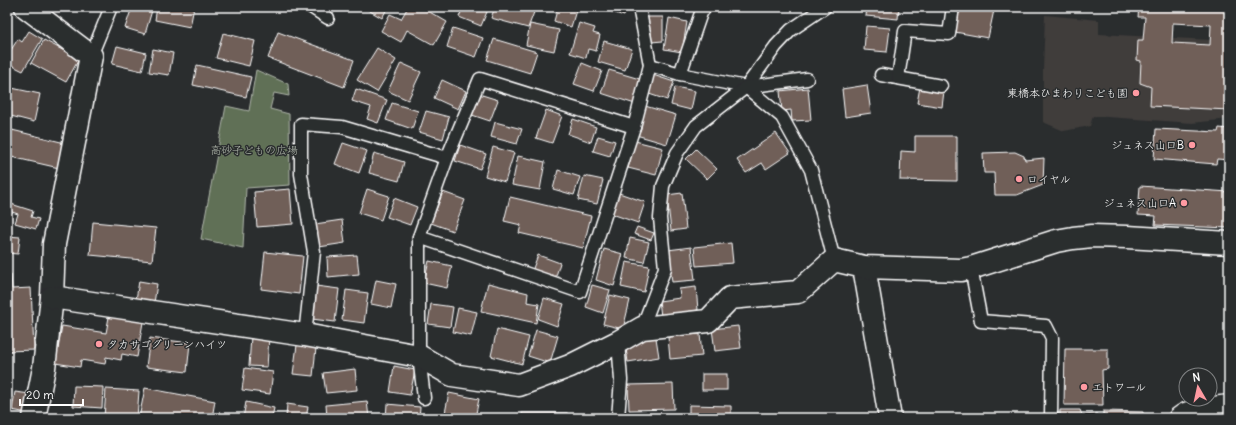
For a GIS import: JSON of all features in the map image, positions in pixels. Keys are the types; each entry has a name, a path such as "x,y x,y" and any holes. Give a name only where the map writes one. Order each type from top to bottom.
{"street":[{"path":"26,7 91,56 54,244 52,297 44,368 34,418"},
{"path":"52,297 305,335 419,356 452,375 519,385 570,366 642,328 708,320 730,298 798,292 834,260 864,267 961,270 972,268 1056,241 1092,236 1229,243"},
{"path":"864,267 890,418"},
{"path":"1183,417 1201,409 1229,406"}],"lane":[{"path":"91,56 111,7"},
{"path":"311,7 328,18"},
{"path":"419,237 580,292 634,127 650,65 639,7"},
{"path":"680,74 701,13 705,7"},
{"path":"642,328 665,268 660,218 664,186 676,153 696,126 746,87 776,46 791,30 825,7"},
{"path":"898,78 905,31 949,34 953,7"},
{"path":"650,65 680,74 746,87 807,79"},
{"path":"881,75 941,86"},
{"path":"424,398 419,356 419,237 447,158 480,78 634,127"},
{"path":"746,87 782,117 811,170 834,260"},
{"path":"305,335 314,252 301,174 301,124 342,127 447,158"},
{"path":"972,268 981,321 1046,326 1052,338 1051,418"},
{"path":"618,342 621,380 618,418"}],"shaded area":[{"name":"東橋本ひまわりこども園","path":"1045,15 1099,20 1099,34 1229,41 1229,119 1192,123 1093,116 1090,126 1064,131 1043,122"}],"green space":[{"name":"高砂子どもの広場","path":"256,70 288,84 289,96 274,93 270,109 289,114 290,185 246,188 243,248 201,239 226,106 249,111"}],"building":[{"path":"132,7 153,7 145,34 125,28"},
{"path":"157,7 194,7 190,27 155,20"},
{"path":"363,7 388,7 382,18"},
{"path":"408,7 421,7 447,22 434,45 407,30 401,42 381,31 390,14 401,19"},
{"path":"463,7 489,7 481,26 459,17"},
{"path":"495,7 536,7 528,28 491,18"},
{"path":"558,7 577,7 571,27 554,21"},
{"path":"582,7 600,7 598,12"},
{"path":"604,7 627,7 624,16 603,9"},
{"path":"867,7 899,7 898,19 866,16"},
{"path":"960,7 979,7 994,10 988,38 955,32"},
{"path":"1139,7 1229,7 1229,110 1150,106 1151,87 1140,83 1141,61 1137,60 1138,40 1143,40 1145,17 1138,17","holes":["1173,23 1211,25 1210,45 1172,43"]},
{"path":"647,17 663,17 663,41 651,42 651,30 646,30"},
{"path":"669,18 687,22 682,52 664,49"},
{"path":"579,23 595,28 593,33 600,35 596,51 588,49 586,58 570,53"},
{"path":"530,24 559,30 554,51 526,45"},
{"path":"866,26 890,28 887,52 864,50"},
{"path":"453,28 483,38 476,57 447,47"},
{"path":"29,31 42,39 23,71 7,63 7,56 18,39 22,42"},
{"path":"278,32 354,60 344,87 268,58"},
{"path":"223,33 255,41 249,66 216,58"},
{"path":"494,39 537,52 530,73 487,60"},
{"path":"44,40 79,59 66,82 31,63"},
{"path":"604,41 632,49 625,70 598,62"},
{"path":"117,46 146,53 142,71 112,64"},
{"path":"377,48 396,60 377,92 357,80"},
{"path":"153,49 173,53 169,75 149,72"},
{"path":"401,63 421,72 408,100 388,91"},
{"path":"582,63 602,71 594,91 574,84"},
{"path":"197,65 251,77 246,97 193,85"},
{"path":"609,70 643,80 635,104 601,93"},
{"path":"653,75 674,82 667,100 646,93"},
{"path":"442,80 466,91 458,109 434,98"},
{"path":"867,85 871,113 845,117 842,89"},
{"path":"7,87 40,94 34,122 7,115"},
{"path":"675,87 695,91 691,110 671,105"},
{"path":"920,87 944,91 942,107 917,103"},
{"path":"808,88 811,120 792,121 791,110 782,111 780,91"},
{"path":"356,89 387,100 378,123 367,119 371,107 352,101"},
{"path":"479,94 498,100 490,121 472,115"},
{"path":"392,103 418,111 412,129 386,120"},
{"path":"645,106 676,115 667,144 636,135"},
{"path":"546,110 562,116 552,143 536,138"},
{"path":"426,111 449,117 443,139 419,132"},
{"path":"573,119 596,127 591,142 568,134"},
{"path":"495,122 522,129 517,144 491,137"},
{"name":"ジュネス山口B","path":"1219,128 1229,129 1229,160 1217,159 1216,164 1154,159 1156,129 1218,132"},
{"path":"12,130 65,143 59,168 7,156"},
{"path":"776,133 790,153 766,169 762,163 746,173 737,160"},
{"path":"598,136 615,141 610,156 593,151"},
{"path":"915,136 957,136 957,181 900,180 901,151 915,152"},
{"path":"635,141 663,148 656,175 628,168"},
{"path":"343,143 367,151 359,173 335,164"},
{"path":"460,145 486,154 480,169 455,161"},
{"path":"493,147 514,153 505,182 485,176"},
{"path":"696,149 717,169 707,179 686,159"},
{"name":"ロイヤル","path":"1015,152 1024,156 1025,160 1044,158 1043,185 1017,195 995,195 994,173 984,173 983,153"},
{"path":"374,153 404,162 399,181 369,173"},
{"path":"518,156 545,162 540,190 512,185"},
{"path":"558,170 580,177 574,195 553,189"},
{"path":"584,176 603,180 597,204 578,200"},
{"name":"ジュネス山口A","path":"1140,186 1229,192 1229,228 1155,225 1156,216 1138,215"},
{"path":"290,189 293,224 257,227 254,192"},
{"path":"367,189 389,196 381,220 359,213"},
{"path":"443,192 465,200 453,231 431,223"},
{"path":"619,193 645,202 638,223 612,214"},
{"path":"682,193 686,229 671,231 667,195"},
{"path":"510,197 591,216 583,248 519,233 521,225 504,221"},
{"path":"394,198 417,207 410,225 387,217"},
{"path":"11,204 33,211 31,217 39,219 36,229 15,223 18,214 9,211"},
{"path":"342,220 345,243 319,247 315,224"},
{"path":"93,222 156,228 152,261 90,255"},
{"path":"637,227 654,233 651,240 634,234"},
{"path":"7,236 20,237 18,254 7,253"},
{"path":"630,238 649,242 644,262 626,258"},
{"path":"731,243 733,263 696,266 694,247"},
{"path":"691,247 695,280 672,282 668,250"},
{"path":"604,249 623,254 614,286 596,280"},
{"path":"265,252 303,256 299,294 261,289"},
{"path":"357,255 359,274 328,277 327,257"},
{"path":"538,255 560,263 555,279 532,271"},
{"path":"429,261 452,266 447,288 424,283"},
{"path":"626,262 649,266 644,292 621,287"},
{"path":"7,274 11,274 12,289 31,288 34,350 7,351"},
{"path":"376,280 396,284 391,308 371,304"},
{"path":"139,281 157,284 154,303 136,300"},
{"path":"488,283 528,293 527,302 539,304 536,323 481,311"},
{"path":"592,285 610,290 603,313 586,307"},
{"path":"316,286 339,289 335,322 312,319"},
{"path":"696,287 698,310 661,316 659,301 680,298 679,289"},
{"path":"346,290 368,293 364,323 342,320"},
{"path":"610,295 630,300 623,329 603,324"},
{"path":"544,298 564,304 557,326 538,319"},
{"path":"431,304 453,307 450,327 428,324"},
{"path":"458,308 477,312 471,336 453,332"},
{"name":"タカサゴグリーンハイツ","path":"109,317 143,322 137,357 122,354 121,360 106,357 105,364 81,360 80,367 55,363 62,326 106,333"},
{"path":"738,326 741,348 715,351 712,329"},
{"path":"497,329 529,337 522,364 491,356"},
{"path":"536,330 558,336 550,363 528,356"},
{"path":"700,334 702,356 670,359 668,337"},
{"path":"251,336 269,337 267,367 249,366"},
{"path":"150,338 190,343 187,372 146,367"},
{"path":"656,338 659,357 628,362 625,342"},
{"path":"297,345 316,348 313,376 293,374"},
{"name":"エトワール","path":"1065,349 1108,349 1108,369 1102,370 1103,405 1064,405"},
{"path":"394,366 415,370 410,395 390,392"},
{"path":"245,368 273,372 270,394 242,390"},
{"path":"355,369 357,390 326,393 323,373"},
{"path":"702,374 727,374 727,390 702,390"},
{"path":"673,384 674,409 629,410 628,385"},
{"path":"74,386 103,387 102,408 73,406"},
{"path":"145,388 215,401 212,418 139,418"},
{"path":"106,389 139,391 137,418 104,418"},
{"path":"15,392 30,394 27,413 12,410"},
{"path":"449,393 479,399 475,418 445,413"},
{"path":"367,401 369,418 327,418 326,405"},
{"path":"246,402 274,408 272,418 243,418"},
{"path":"287,404 308,407 306,418 286,418"},
{"path":"387,404 420,407 419,418 386,418"},
{"path":"689,405 731,406 731,418 689,418"},
{"path":"1060,410 1080,410 1082,415 1097,414 1097,418 1060,418"},
{"path":"1103,411 1143,412 1143,418 1103,418"},
{"path":"522,413 567,413 567,418 522,418"}],"place":[{"name":"東橋本ひまわりこども園","path":"1136,93"},
{"name":"ジュネス山口B","path":"1192,145"},
{"name":"ロイヤル","path":"1019,179"},
{"name":"ジュネス山口A","path":"1184,203"},
{"name":"タカサゴグリーンハイツ","path":"99,344"},
{"name":"エトワール","path":"1084,387"}]}
